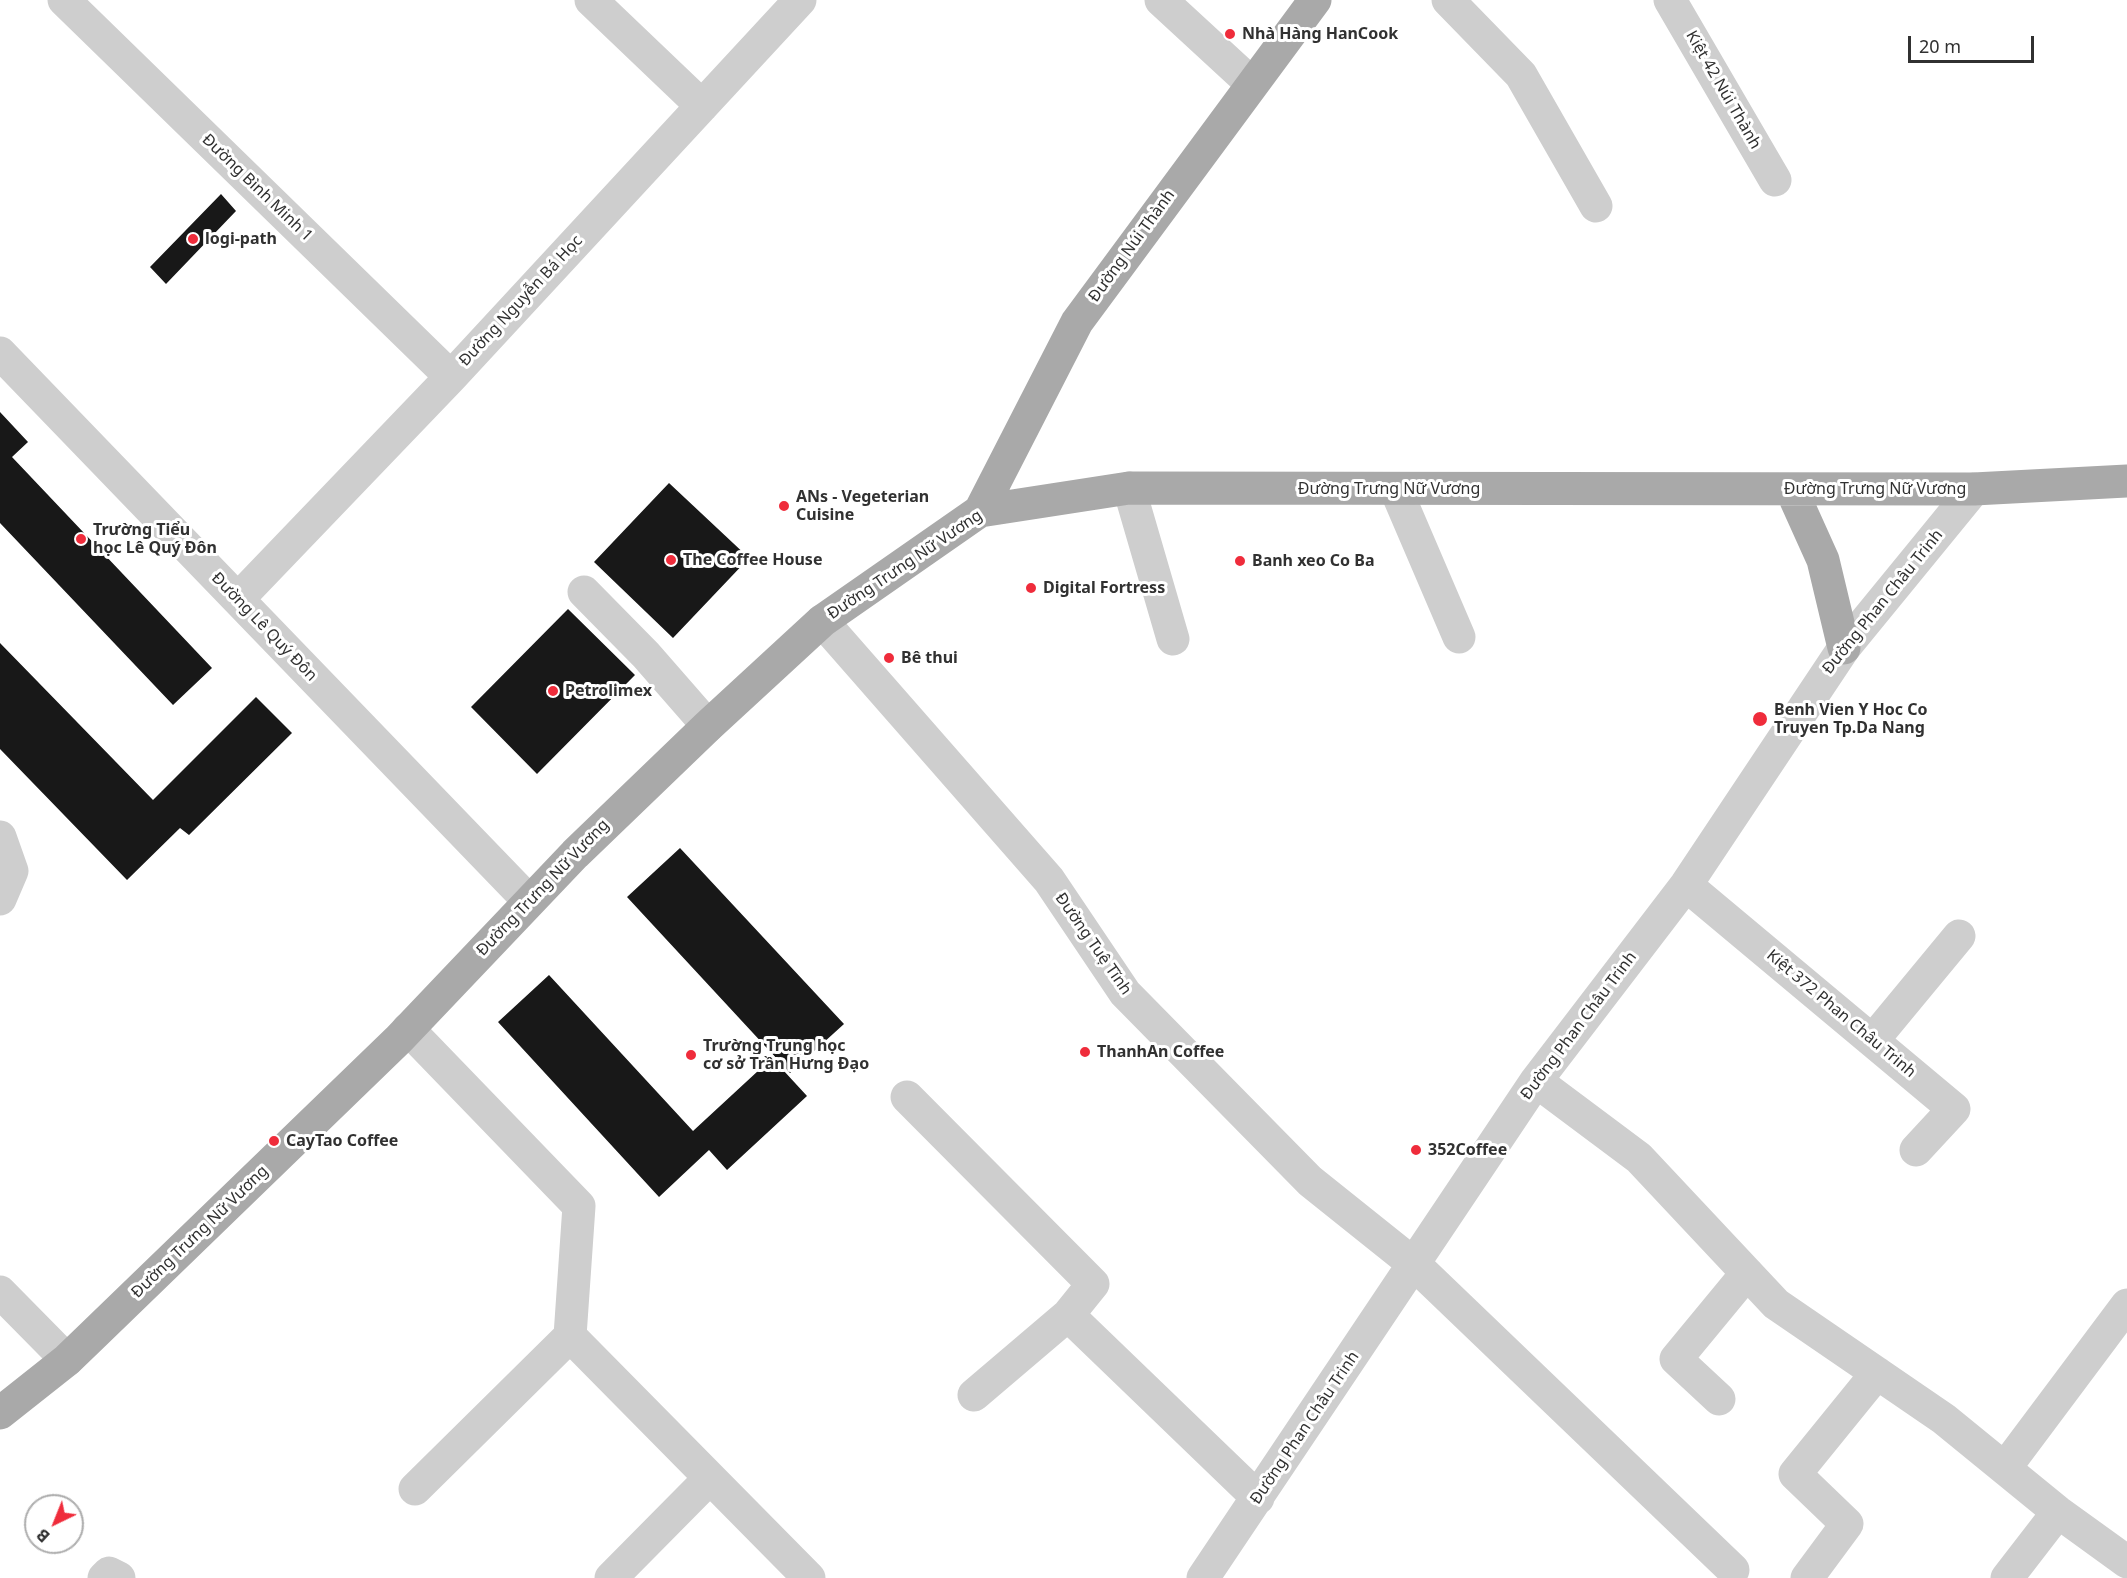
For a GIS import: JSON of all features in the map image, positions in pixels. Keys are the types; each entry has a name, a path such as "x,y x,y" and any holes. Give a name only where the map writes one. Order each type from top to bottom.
{"main road":[{"name":"Đường Núi Thành","path":"980,511 1077,322 1251,83 1315,0"},
{"name":"Đường Trưng Nữ Vương","path":"0,1413 67,1360 408,1029 529,901 708,726 822,621 980,511 1130,488 1974,489 2127,481"},
{"path":"1791,489 1822,560 1844,648"}],"street":[{"path":"591,0 702,106"},
{"name":"Đường Nguyễn Bá Học","path":"238,600 451,376 800,0"},
{"path":"1161,0 1251,83"},
{"path":"1448,0 1521,75 1596,206"},
{"name":"Kiệt 42 Núi Thành","path":"1670,0 1775,180"},
{"name":"Đường Bình Minh 1","path":"67,1 451,376"},
{"name":"Đường Lê Quý Đôn","path":"0,353 529,901"},
{"path":"1130,488 1173,639"},
{"name":"Đường Phan Châu Trinh","path":"1203,1578 1415,1265 1536,1081 1686,885 1844,648 1974,489"},
{"path":"1396,490 1459,637"},
{"path":"584,592 646,655 708,726"},
{"name":"Đường Tuệ Tĩnh","path":"822,621 1049,880 1125,993 1310,1181 1415,1265 1733,1570"},
{"path":"0,837 12,871 0,899"},
{"name":"Kiệt 372 Phan Châu Trinh","path":"1686,885 1954,1109 1916,1149"},
{"path":"1873,1040 1959,936"},
{"path":"408,1029 579,1206 570,1336 415,1489"},
{"path":"1536,1081 1639,1158 1776,1304 1944,1419 2058,1512 2127,1562"},
{"path":"908,1097 1093,1284 1068,1315 974,1395"},
{"path":"1719,1399 1676,1359 1747,1273"},
{"path":"0,1292 67,1360"},
{"path":"2005,1468 2127,1305"},
{"path":"1068,1315 1258,1498"},
{"path":"570,1336 809,1578"},
{"path":"1807,1578 1847,1524 1795,1474 1876,1373"},
{"path":"611,1578 710,1478"},
{"path":"2007,1578 2058,1512"},
{"path":"104,1578 109,1573 119,1578"}],"building":[{"name":"logi-path","path":"221,194 236,211 166,284 150,267"},
{"path":"0,412 28,442 12,457 212,668 173,705 0,523"},
{"name":"The Coffee House","path":"669,483 749,558 673,638 594,562"},
{"name":"Petrolimex","path":"568,609 635,675 537,774 471,707"},
{"path":"0,643 153,800 256,697 292,733 189,835 180,828 127,880 0,749"},
{"path":"680,848 844,1024 790,1073 627,897"},
{"path":"549,975 693,1131 772,1058 807,1096 727,1170 709,1150 659,1197 498,1022"}],"place":[{"name":"Nhà Hàng HanCook","path":"1230,34"},
{"name":"logi-path","path":"193,239"},
{"name":"ANs - Vegeterian Cuisine","path":"784,506"},
{"name":"Trường Tiểu học Lê Quý Đôn","path":"81,539"},
{"name":"The Coffee House","path":"671,560"},
{"name":"Banh xeo Co Ba","path":"1240,561"},
{"name":"Digital Fortress","path":"1031,588"},
{"name":"Bê thui","path":"889,658"},
{"name":"Petrolimex","path":"553,691"},
{"name":"Benh Vien Y Hoc Co Truyen Tp.Da Nang","path":"1760,719"},
{"name":"ThanhAn Coffee","path":"1085,1052"},
{"name":"Trường Trung học cơ sở Trần Hưng Đạo","path":"691,1055"},
{"name":"CayTao Coffee","path":"274,1141"},
{"name":"352Coffee","path":"1416,1150"}]}
